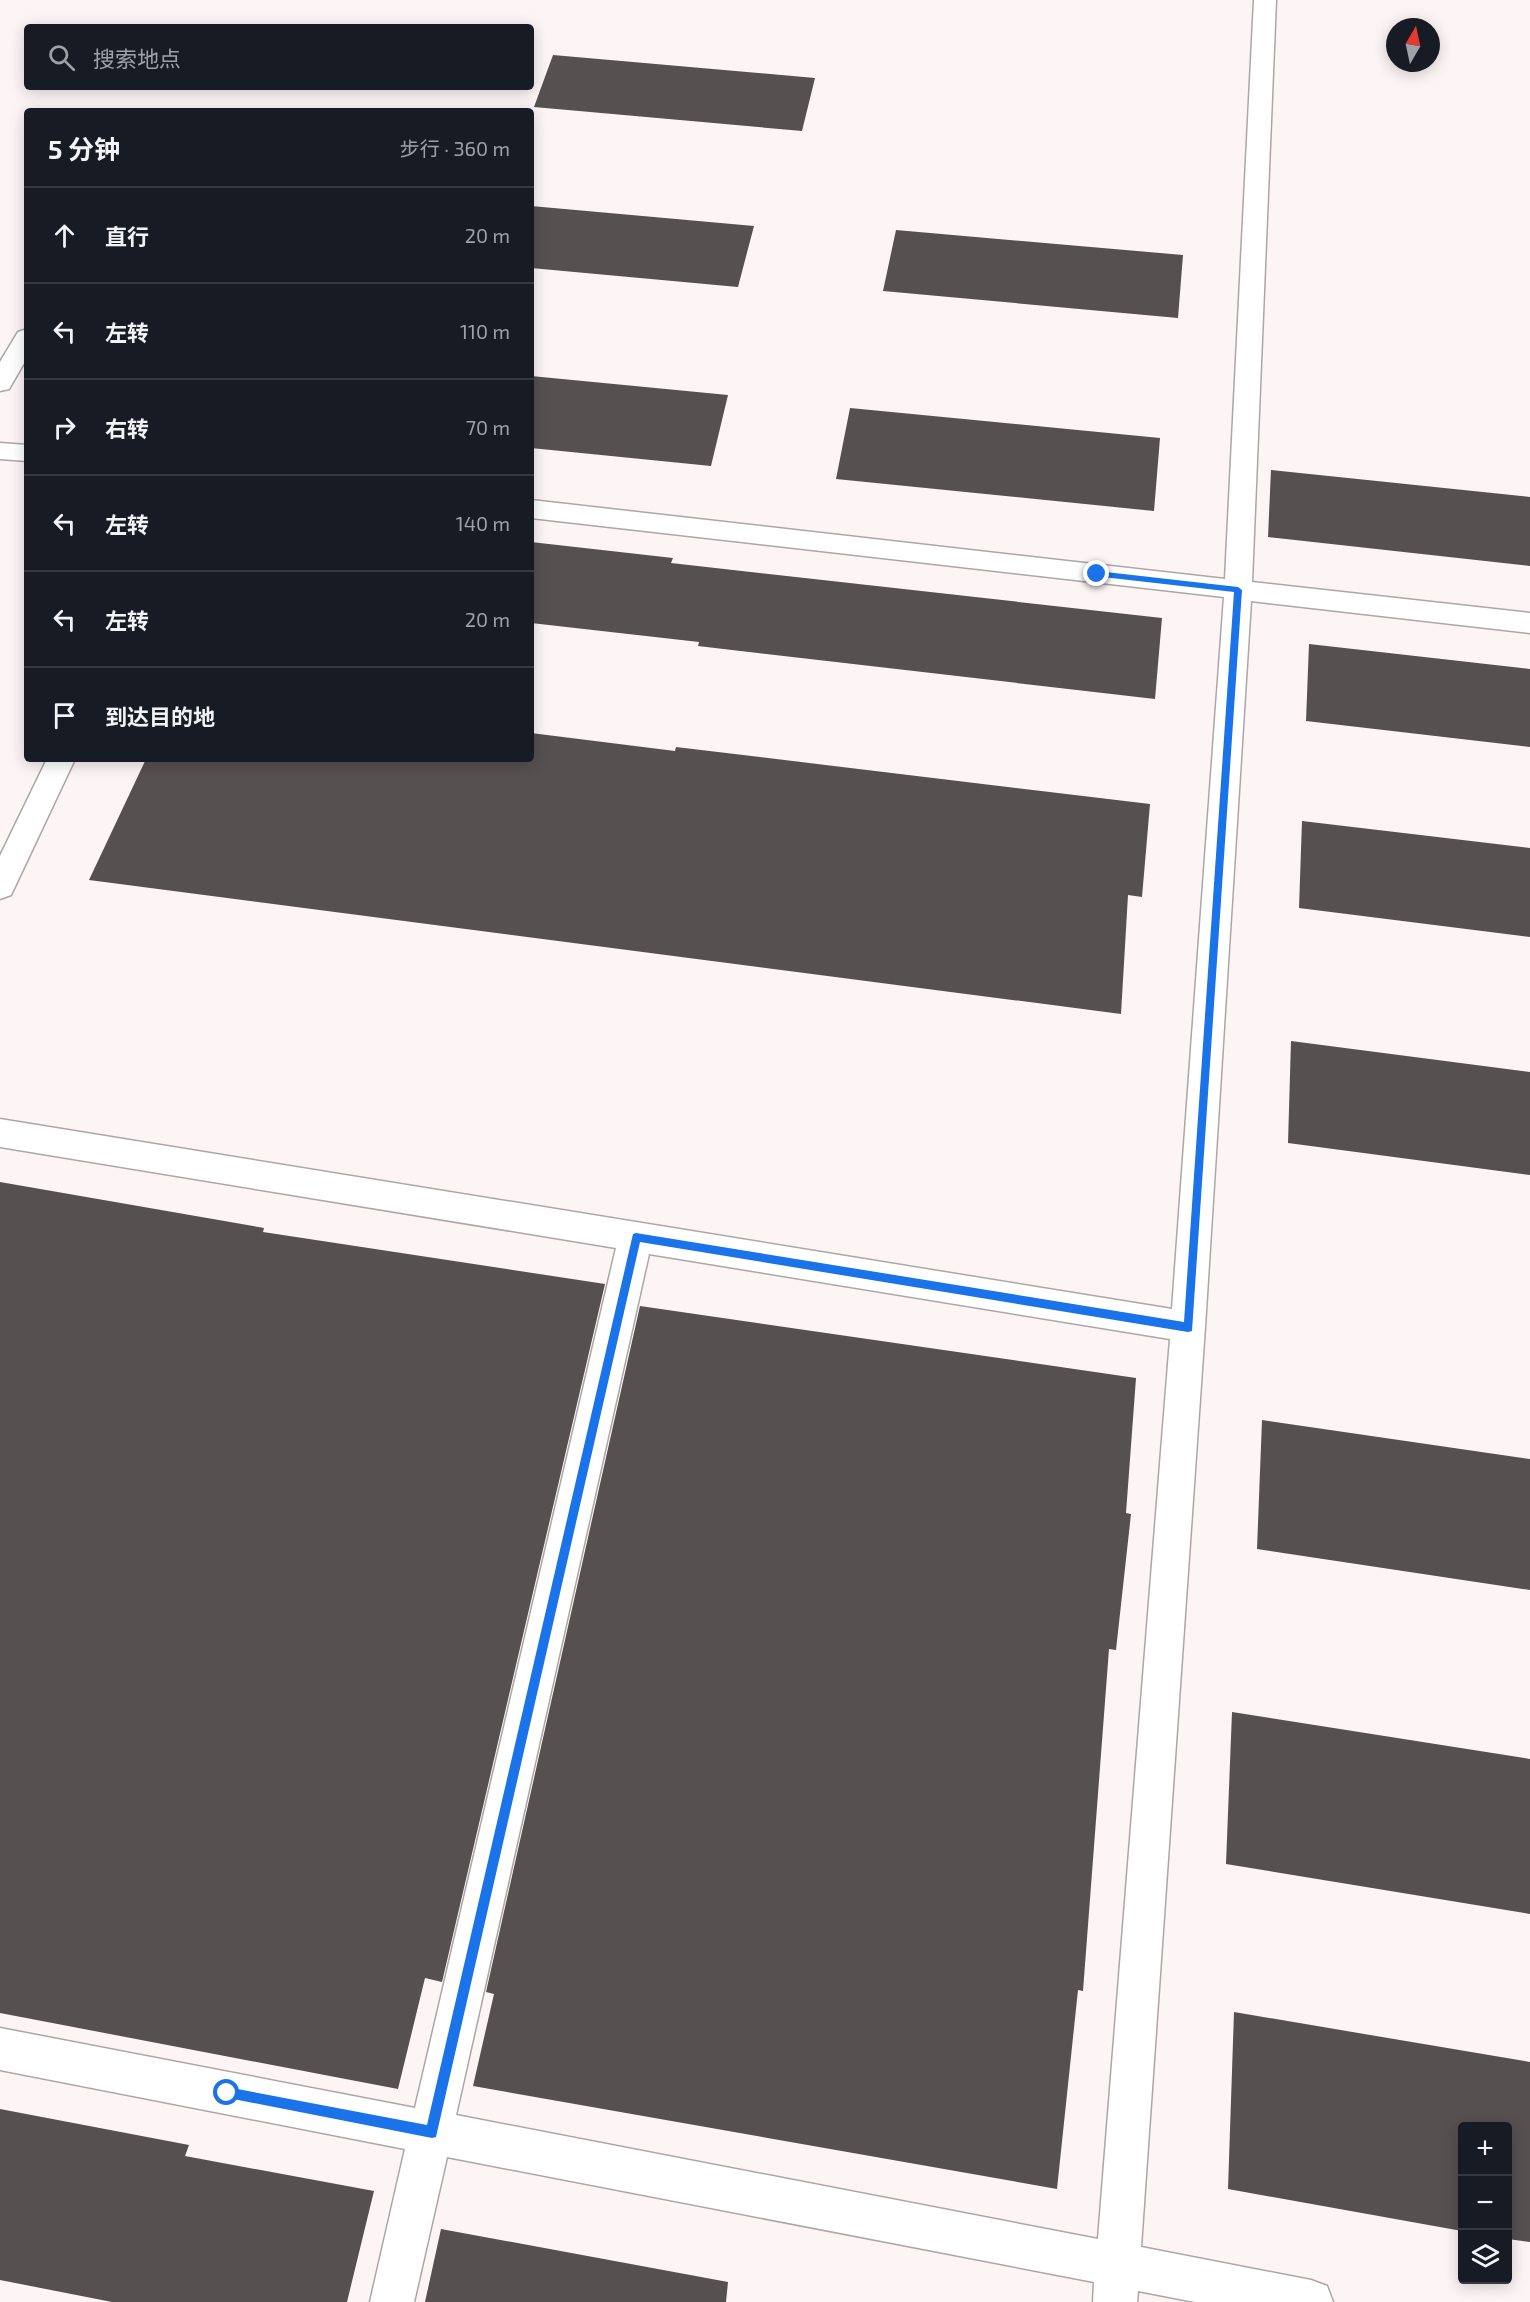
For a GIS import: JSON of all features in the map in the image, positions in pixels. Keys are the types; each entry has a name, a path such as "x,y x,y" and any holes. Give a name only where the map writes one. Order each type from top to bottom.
{"street":[{"path":"1116,2284 1188,1328 1238,590 1265,0"},
{"path":"0,383 24,342"},
{"path":"0,451 24,453"},
{"path":"534,509 1530,624"},
{"path":"0,887 61,762"},
{"path":"0,1133 1188,1328"},
{"path":"392,2302 636,1237"},
{"path":"0,2049 432,2132 1116,2284 1311,2302"}],"building":[{"path":"553,55 815,78 802,131 534,107"},
{"path":"534,206 754,226 738,287 534,268"},
{"path":"896,230 1183,255 1178,318 883,291"},
{"path":"534,376 728,395 711,466 534,448"},
{"path":"850,408 1160,438 1154,511 836,479"},
{"path":"1271,470 1530,497 1530,566 1268,537"},
{"path":"534,542 673,558 671,563 1162,618 1155,699 698,646 699,642 534,623"},
{"path":"1309,644 1530,669 1530,747 1306,721"},
{"path":"534,733 675,751 676,747 1150,804 1142,897 1128,895 1121,1014 89,880 145,762 534,762"},
{"path":"1302,821 1530,848 1530,937 1299,908"},
{"path":"1291,1041 1530,1072 1530,1175 1288,1143"},
{"path":"0,1182 264,1228 263,1232 605,1284 442,1982 425,1978 398,2089 0,2013"},
{"path":"640,1306 1136,1378 1126,1513 1131,1514 1116,1650 1109,1649 1083,1991 1078,1990 1057,2189 473,2086 494,1994 486,1992"},
{"path":"1262,1420 1530,1459 1530,1590 1257,1549"},
{"path":"1232,1712 1530,1759 1530,1914 1226,1864"},
{"path":"1234,2012 1530,2062 1530,2242 1512,2240 1512,2122 1458,2122 1458,2230 1228,2189"},
{"path":"0,2109 189,2145 185,2156 374,2191 347,2302 112,2302 0,2280"},
{"path":"441,2229 728,2282 726,2302 425,2302"}],"route":[{"path":"227,2093 432,2132 636,1237 1188,1328 1238,590 1097,574"}]}
